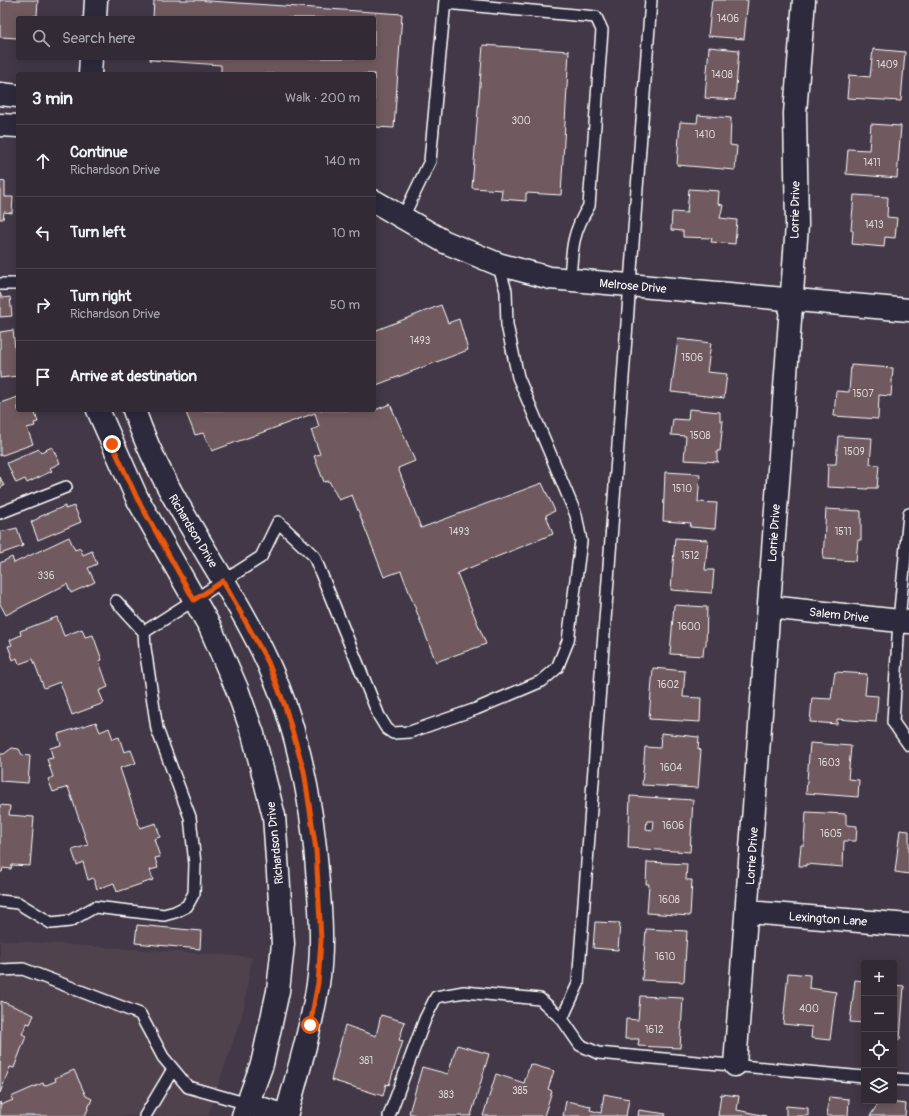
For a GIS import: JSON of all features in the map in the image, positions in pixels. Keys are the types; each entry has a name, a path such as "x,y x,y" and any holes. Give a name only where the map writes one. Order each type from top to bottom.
{"street":[{"path":"95,16 96,0"},
{"name":"Lorrie Drive","path":"735,1065 748,912 797,225 795,113 804,0"},
{"path":"89,72 91,60"},
{"path":"0,94 16,96"},
{"path":"0,125 16,126"},
{"name":"Melrose Drive","path":"376,202 445,242 498,264 550,278 791,301 909,310"},
{"name":"Richardson Drive","path":"99,412 137,498 210,627 237,689 253,734 274,816 283,944 278,991 262,1064 246,1110"},
{"name":"Richardson Drive","path":"135,412 154,461 177,505 223,581 268,662 285,706 304,771 316,850 321,940 318,983 310,1025 286,1116"},
{"name":"Salem Drive","path":"769,607 904,622"},
{"name":"Lexington Lane","path":"748,912 909,925"},
{"path":"246,1110 286,1116"}],"lane":[{"path":"562,1019 578,984 651,0"},
{"path":"403,217 430,161 445,2 596,16 602,30 589,206 580,221 572,244 570,280"},
{"path":"144,632 260,557 278,522 314,556 379,716 387,729 393,733 410,732 476,709 542,681 557,668 568,641 578,575 581,542 576,516 518,377 507,325 506,291 498,264"},
{"path":"0,284 16,284"},
{"path":"0,513 66,487"},
{"path":"909,514 904,622 893,722 909,744"},
{"path":"0,901 18,903 51,923 70,921 95,907 164,915 175,912 187,906 194,893 195,864 190,817 157,729 144,648 144,632 116,601"},
{"path":"0,970 23,969 140,1014 163,1057 188,1087 246,1110"},
{"path":"389,1116 425,1019 436,998 464,992 540,999 562,1019 580,1046 598,1053 861,1076"},
{"path":"146,1116 173,1069"},
{"path":"897,1079 909,1080"}],"shaded area":[{"path":"0,940 252,957 243,1012 208,1116 0,1116"}],"building":[{"path":"0,0 38,0 37,16 16,16 16,38 0,37"},
{"path":"154,0 195,0 402,14 394,128 376,127 376,72 221,72 221,65 150,60 376,60 376,16 153,16"},
{"path":"712,0 748,0 744,39 708,36"},
{"path":"483,45 569,51 561,195 526,193 526,201 501,199 502,190 472,188"},
{"path":"709,47 739,50 735,100 705,98"},
{"path":"873,49 905,52 901,101 847,98 849,75 870,77"},
{"path":"698,115 731,118 730,145 737,146 735,170 677,165 680,122 697,123"},
{"path":"871,124 901,126 897,178 846,174 848,149 869,150"},
{"path":"0,181 5,182 5,197 13,197 12,213 4,212 3,219 0,219"},
{"path":"689,189 719,191 718,204 723,205 720,218 737,220 735,244 711,242 712,238 683,237 683,231 671,230 672,212 687,213"},
{"path":"854,195 888,197 887,217 897,218 895,238 885,237 884,247 852,244 853,231 851,230"},
{"path":"0,293 2,298 10,297 12,316 0,317"},
{"path":"441,305 448,323 459,319 468,350 376,385 376,330"},
{"path":"13,330 16,358 16,376 0,378 0,332"},
{"path":"678,339 711,343 707,372 727,374 724,398 671,392"},
{"path":"851,365 893,368 891,396 879,395 878,419 834,416 836,391 849,392"},
{"path":"16,398 16,412 35,412 38,422 34,423 35,426 27,428 33,444 0,456 0,403"},
{"path":"390,404 415,461 398,468 421,528 542,483 555,511 546,515 553,534 457,573 486,644 436,662 401,571 384,577 352,495 339,500 329,481 324,482 314,456 320,454 311,430 319,427 315,413 212,451 203,433 195,435 186,412 376,412 376,410"},
{"path":"689,409 720,412 720,421 723,421 720,451 717,451 717,460 719,462 684,460 686,436 671,435 673,419 688,420"},
{"path":"838,436 872,438 870,464 879,465 877,488 827,487 828,464 836,464"},
{"path":"52,447 60,463 50,468 52,471 27,483 25,479 16,483 7,463 39,449 41,452"},
{"path":"665,472 700,474 698,502 717,503 715,529 690,527 691,523 663,521"},
{"path":"0,477 4,486 0,488"},
{"path":"65,506 65,509 74,506 81,522 38,540 31,522"},
{"path":"826,509 861,511 861,540 858,540 856,561 823,559"},
{"path":"17,528 23,546 0,554 0,532"},
{"path":"69,537 75,550 80,548 83,555 92,551 97,564 88,568 95,582 71,593 67,584 6,615 0,604 0,563 12,557 14,563"},
{"path":"675,538 708,540 705,570 714,570 712,593 671,590"},
{"path":"674,605 707,607 706,646 704,646 703,656 670,654"},
{"path":"57,617 64,636 82,629 85,637 93,635 102,660 99,661 108,687 99,691 104,703 72,715 60,682 44,688 33,659 19,664 17,658 13,660 8,646 12,645 10,640 21,635 20,631"},
{"path":"653,668 685,671 683,697 701,698 700,722 649,719"},
{"path":"835,672 867,674 865,695 878,696 876,722 837,719 837,724 810,722 812,698 831,699"},
{"path":"96,722 100,732 109,728 113,739 119,737 124,752 131,750 136,763 120,768 140,828 156,823 160,837 154,839 160,857 155,858 158,868 150,870 153,880 117,892 114,883 97,889 93,878 88,880 83,862 77,865 72,850 88,845 68,787 53,792 48,779 53,777 47,759 53,758 50,748 61,745 58,734"},
{"path":"661,733 699,737 698,749 701,750 698,788 642,785 645,747 660,748"},
{"path":"810,743 851,746 848,779 859,780 858,797 806,793"},
{"path":"12,748 19,749 22,755 30,756 28,783 0,781 0,754 4,754"},
{"path":"630,796 693,800 690,852 628,848","holes":["647,821 654,821 653,830 646,829"]},
{"path":"0,805 10,806 9,815 34,817 30,866 12,865 11,869 3,868 2,872 0,872"},
{"path":"806,812 846,814 846,825 857,826 856,841 844,841 843,867 806,864 806,866 799,866 801,845 804,845"},
{"path":"900,830 909,831 909,874 895,872"},
{"path":"647,862 687,864 686,880 692,880 690,916 647,913 649,884 646,884"},
{"path":"595,922 620,923 618,950 593,948"},
{"path":"137,925 201,931 200,949 135,943"},
{"path":"646,929 687,931 684,982 642,980"},
{"path":"788,973 810,975 809,988 836,992 830,1040 811,1038 812,1027 783,1024"},
{"path":"855,980 861,981 861,1023 850,1022"},
{"path":"897,985 904,986 900,1040 897,1040"},
{"path":"640,996 683,998 680,1048 638,1046 639,1039 625,1039 626,1019 638,1020"},
{"path":"1,1001 34,1015 30,1024 27,1023 22,1034 26,1036 14,1068 10,1067 0,1093"},
{"path":"381,1015 405,1022 399,1040 403,1041 389,1085 386,1084 383,1096 331,1080 345,1025 376,1036"},
{"path":"457,1045 489,1054 471,1116 419,1116 409,1113 422,1067 448,1074"},
{"path":"530,1064 554,1071 548,1089 552,1091 544,1116 483,1116 496,1074 524,1083"},
{"path":"74,1070 86,1096 92,1099 85,1116 0,1116 0,1102 1,1105 13,1100 11,1097 43,1083 44,1086 56,1081 55,1078"},
{"path":"604,1094 629,1099 626,1116 563,1116 566,1101 591,1106 590,1110 601,1113"},
{"path":"721,1094 739,1096 737,1110 766,1116 718,1116"},
{"path":"829,1097 849,1099 848,1116 827,1116"},
{"path":"878,1104 906,1104 905,1116 870,1116"},
{"path":"786,1106 808,1108 808,1116 786,1116"},
{"path":"639,1110 666,1114 665,1116 638,1116"}],"route":[{"path":"112,444 137,498 194,600 223,581 268,662 285,706 304,771 316,850 321,940 318,983 310,1025"}]}
